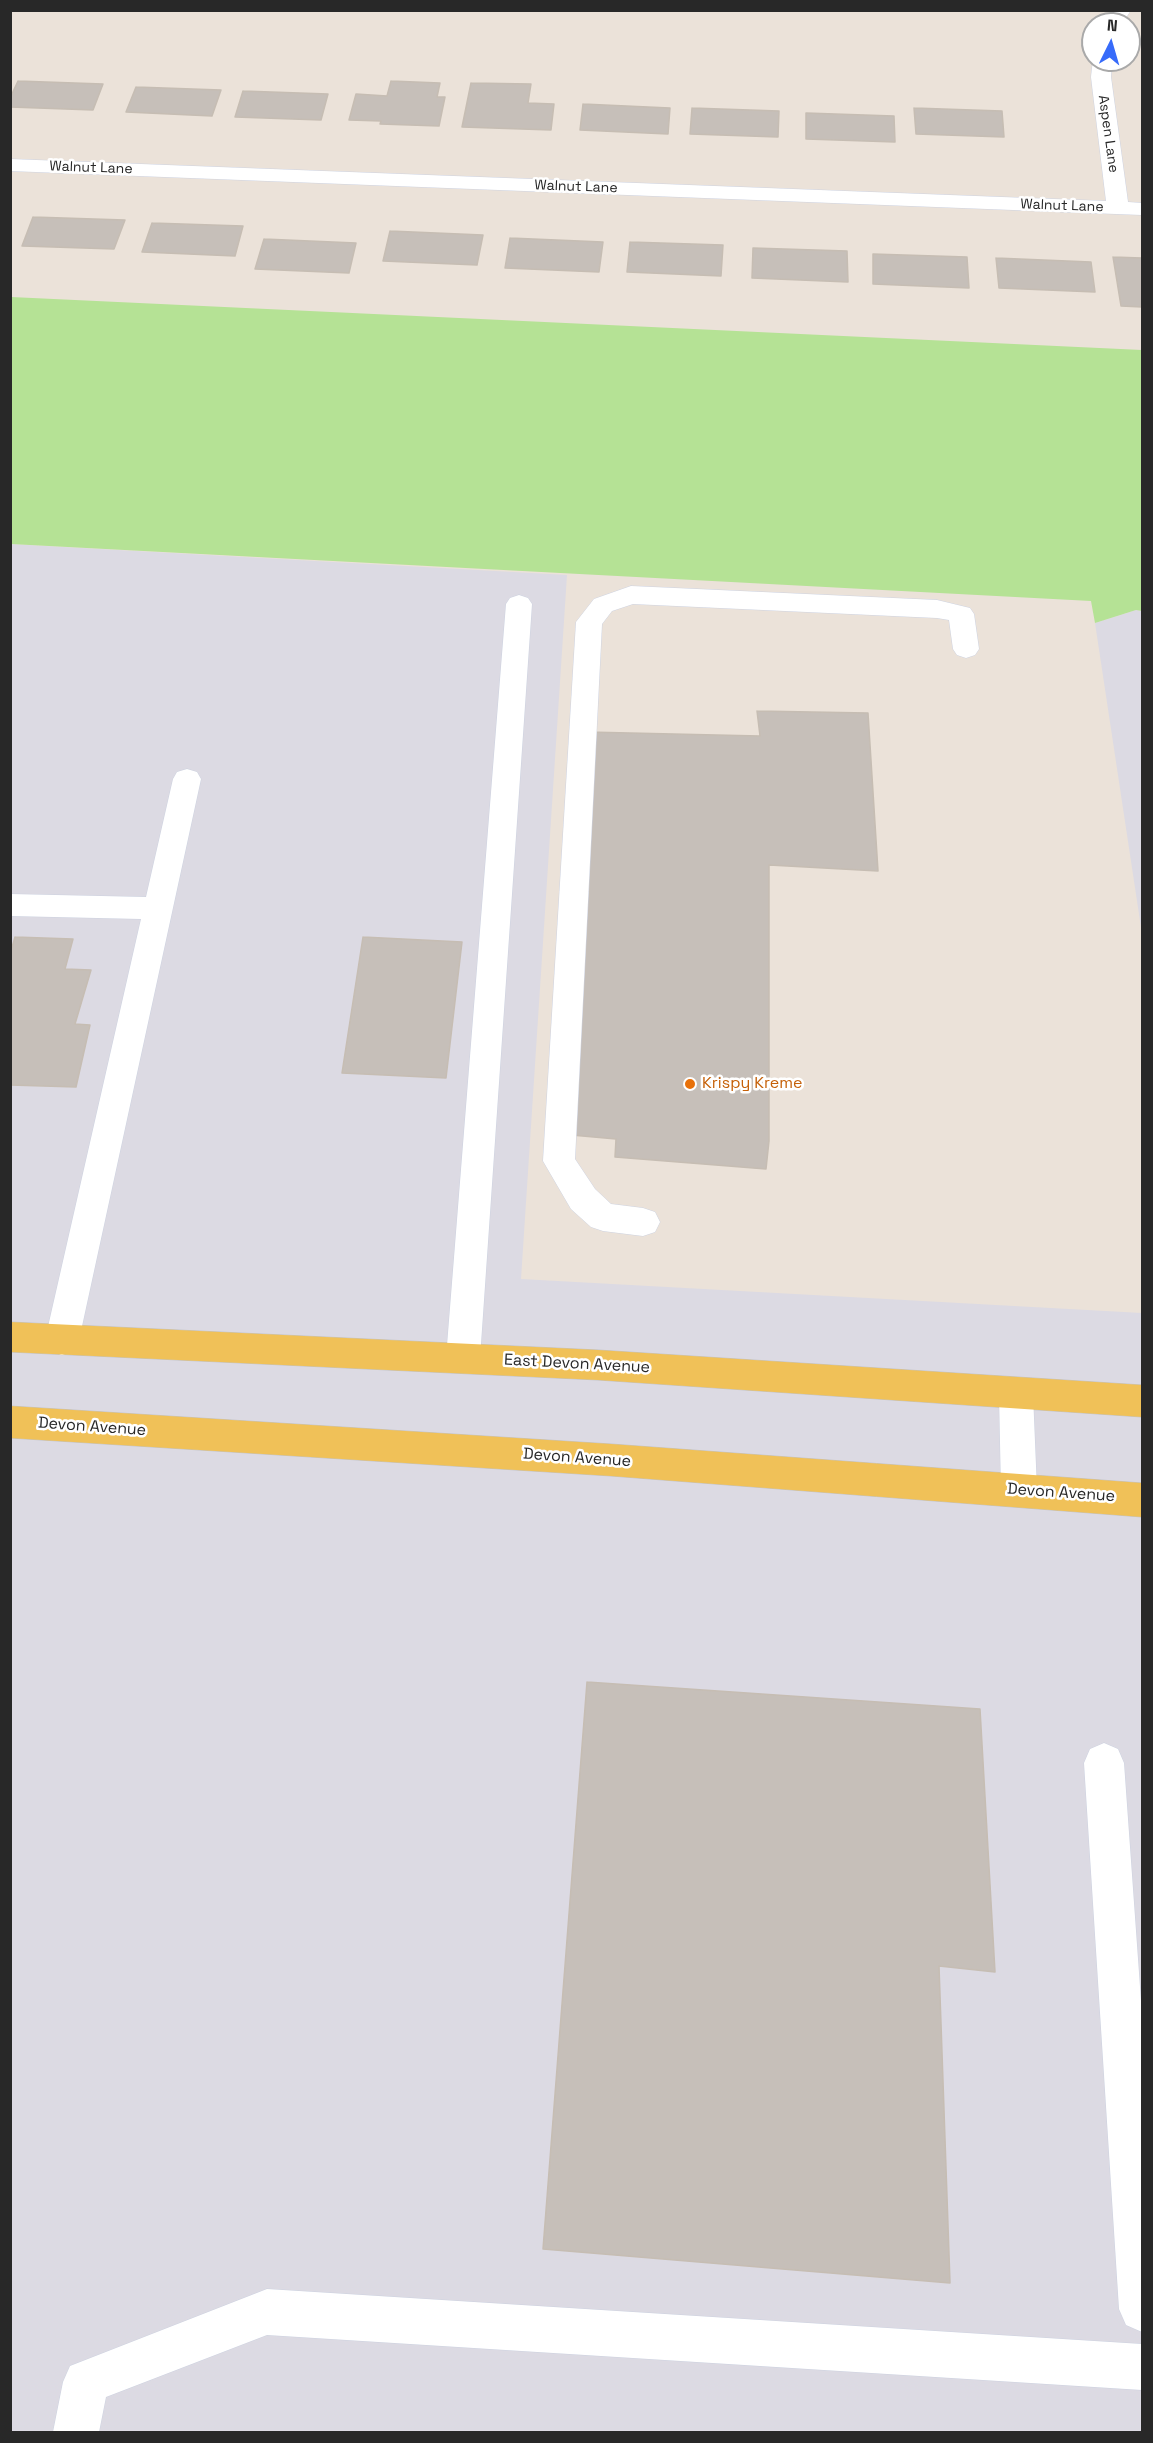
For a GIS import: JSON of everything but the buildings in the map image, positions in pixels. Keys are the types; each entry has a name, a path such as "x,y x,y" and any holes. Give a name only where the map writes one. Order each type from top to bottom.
{"main road":[{"name":"East Devon Avenue","path":"10,1337 610,1365 1143,1401"},
{"name":"Devon Avenue","path":"10,1422 611,1460 1143,1500"}],"street":[{"name":"Aspen Lane","path":"1101,72 1118,208"},
{"name":"Walnut Lane","path":"10,165 1143,209"},
{"path":"643,1222 603,1217 583,1199 559,1161 589,622 603,605 631,595 937,609 961,614 966,649"},
{"path":"463,1359 519,604"},
{"path":"62,1340 187,779"},
{"path":"10,904 158,908"},
{"path":"1016,1394 1019,1490"},
{"path":"1104,1763 1143,2309"},
{"path":"76,2433 86,2382 267,2312 1143,2367"}],"shaded area":[{"path":"10,544 567,575 521,1279 1142,1313 1142,2432 11,2432"},
{"path":"1136,610 1142,611 1142,934 1095,623"}],"green space":[{"path":"11,297 1142,350 1142,611 1136,610 1095,623 1091,601 11,544"}],"place":[{"name":"Krispy Kreme","path":"690,1084"}]}
